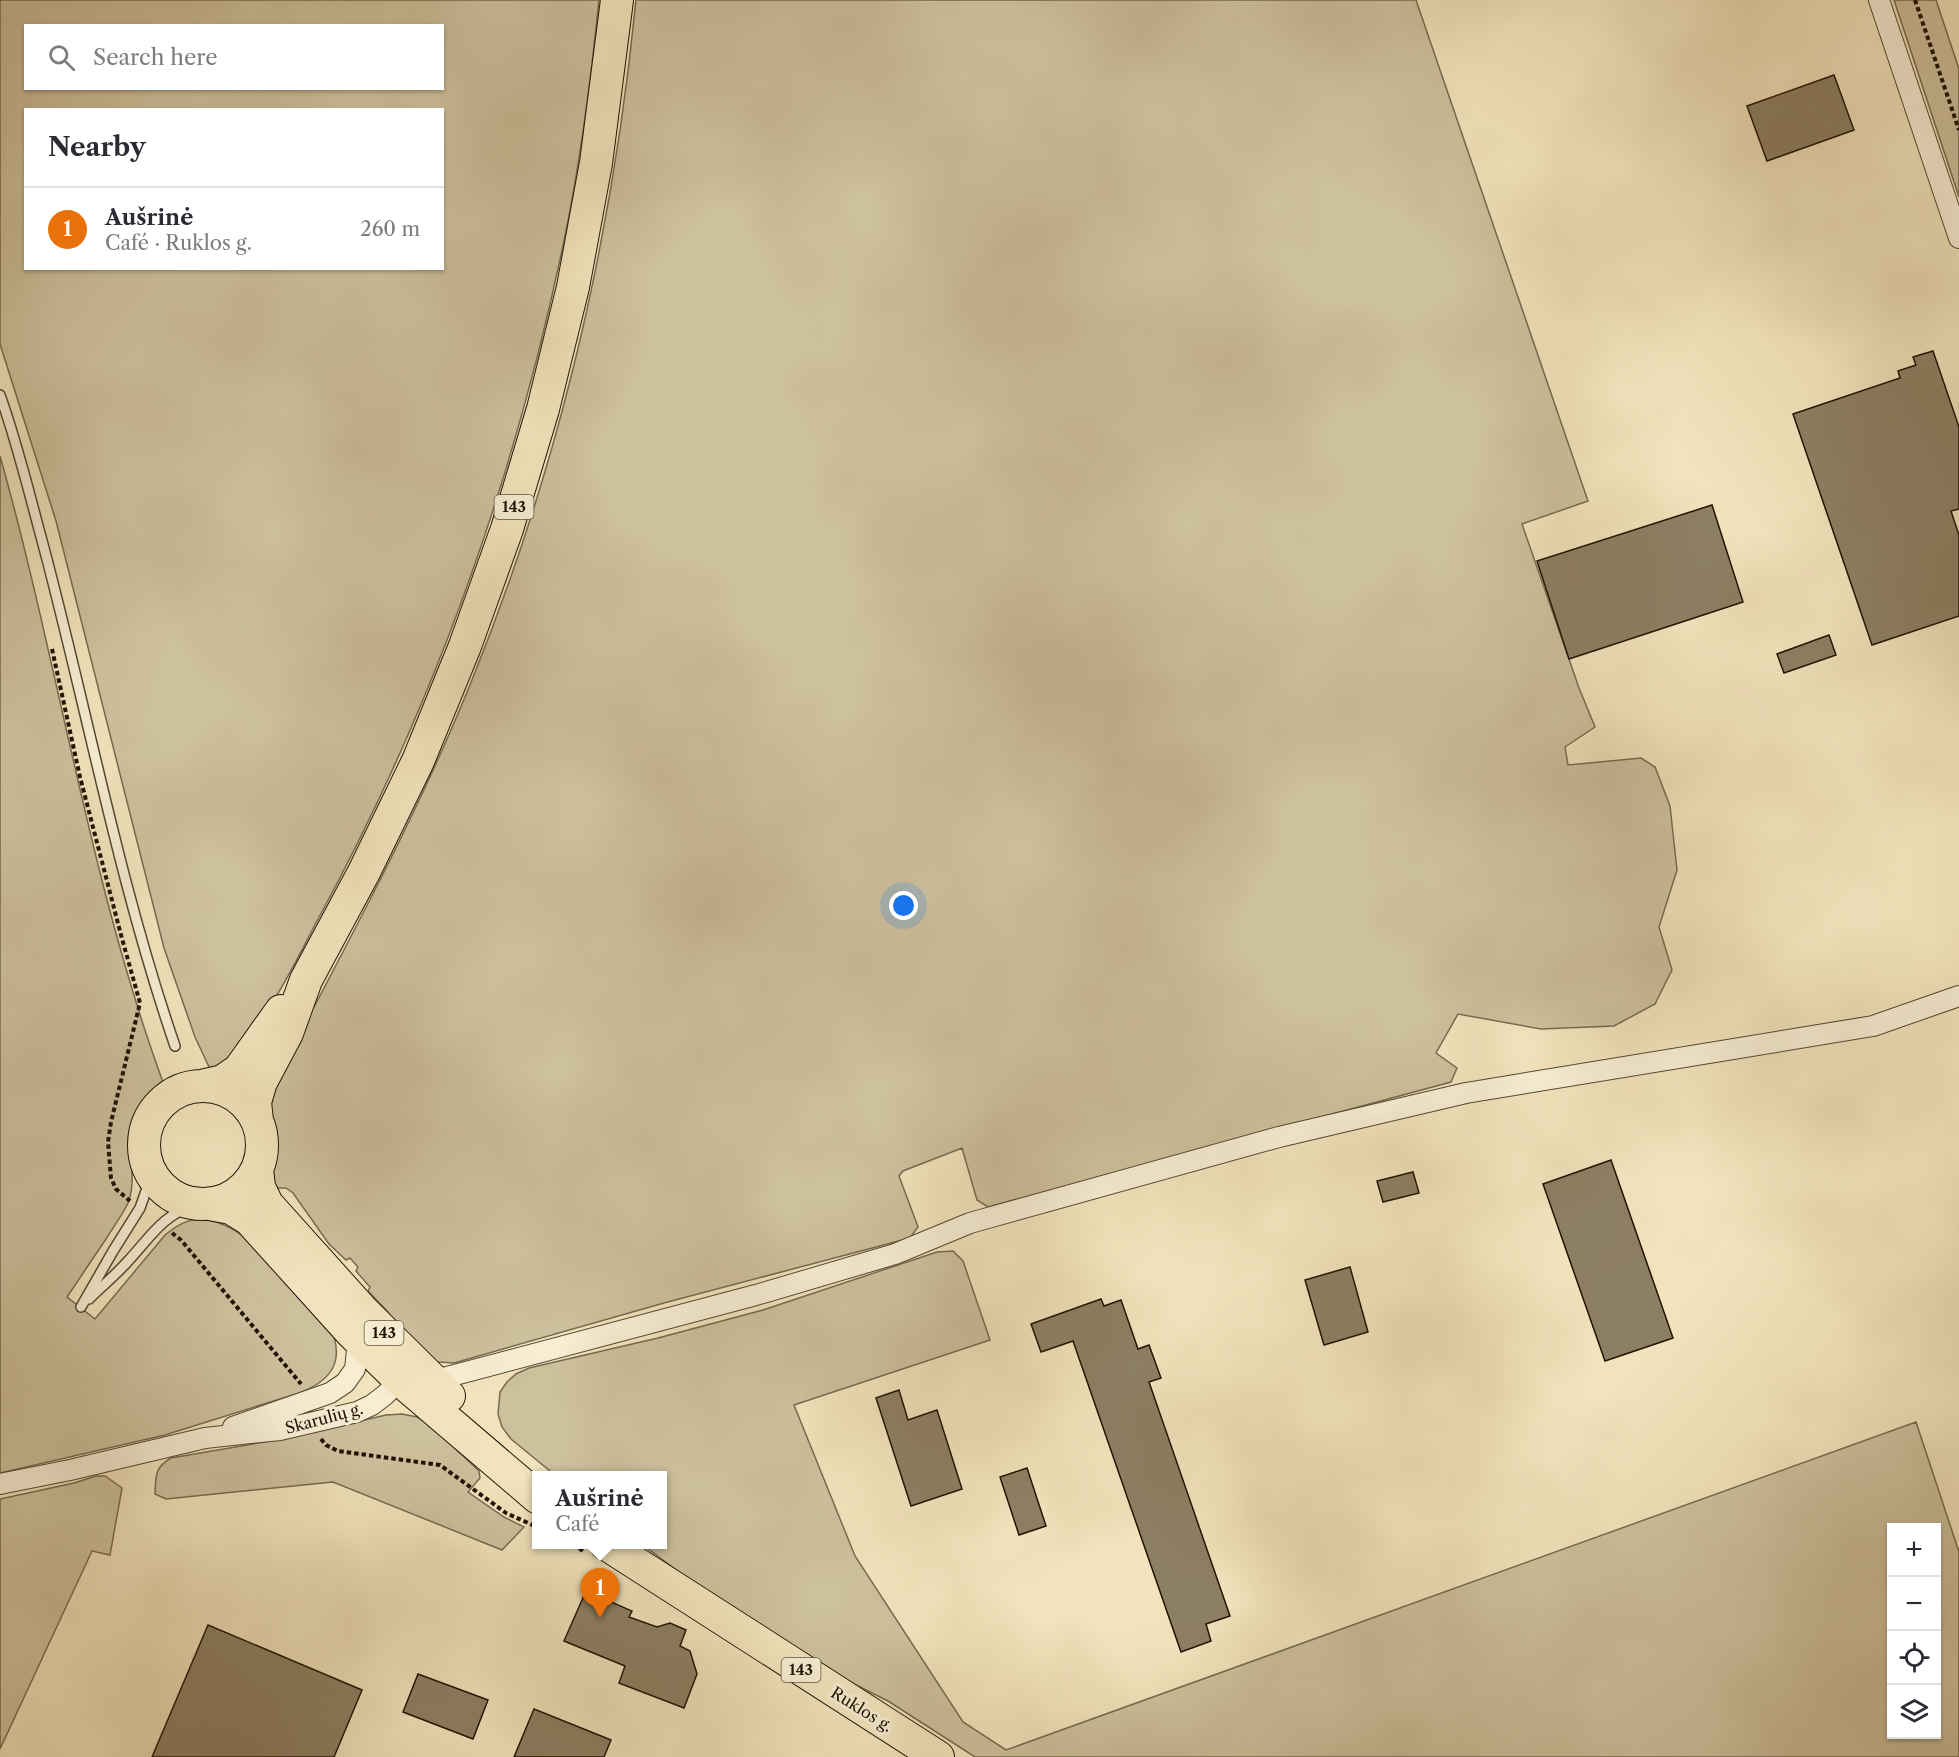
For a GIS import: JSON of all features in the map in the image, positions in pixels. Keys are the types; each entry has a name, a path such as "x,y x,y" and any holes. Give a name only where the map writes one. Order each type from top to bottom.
{"main road":[{"name":"143","path":"534,1471 432,1381 331,1277 267,1204 259,1187 257,1169 262,1145 255,1102 261,1082 287,1034 306,980 364,872 418,761 465,646 513,509 546,399 577,266 606,100 617,0"},
{"name":"143","path":"306,980 238,1070 223,1081 188,1087 159,1104 144,1133 143,1150 147,1167 166,1192 180,1200 231,1208 249,1219 351,1332 400,1380 532,1493"},
{"path":"205,1085 236,1096 248,1107 257,1121"},
{"path":"203,1204 225,1200 238,1192 249,1182 257,1169"},
{"name":"143","path":"612,1549 665,1582"},
{"name":"143","path":"627,1549 665,1582"},
{"name":"Ruklos g.","path":"665,1582 938,1757"}],"street":[{"path":"1879,0 1959,238"},
{"path":"432,1381 756,1295 895,1254 970,1223 1278,1137 1466,1093 1874,1026 1959,996"},
{"name":"Skarulių g.","path":"0,1484 205,1438 330,1393 345,1383 355,1369 357,1350 351,1332"},
{"path":"398,1347 402,1362 400,1380"},
{"name":"Skarulių g.","path":"205,1438 280,1430 357,1412 372,1405 400,1380"}],"lane":[{"path":"0,395 29,492 63,621 124,875 159,999 175,1046"},
{"path":"147,1167 147,1188 140,1208 112,1251 81,1307 128,1261 160,1224 176,1211 203,1204"}],"path":[{"path":"1915,0 1959,130"},
{"path":"63,621 52,646 80,777 120,935 140,1003 108,1142 113,1184 121,1194 140,1208"},
{"path":"160,1224 181,1240 298,1380 307,1401"},
{"path":"314,1422 321,1440 332,1448 440,1465 506,1513 532,1525"}],"shaded area":[{"path":"0,0 599,0 589,89 565,236 522,414 467,588 398,757 359,840 297,960 258,1025 227,1058 210,1069 195,1037 164,948 56,521 0,344"},
{"path":"636,0 1416,0 1588,501 1522,524 1579,688 1595,727 1565,747 1568,765 1641,758 1655,767 1670,806 1677,870 1659,927 1672,970 1655,1004 1614,1026 1541,1029 1458,1014 1436,1053 1457,1068 1451,1082 988,1207 977,1200 962,1148 903,1171 899,1176 918,1227 910,1238 664,1303 454,1363 438,1362 424,1357 415,1349 388,1312 368,1291 370,1287 356,1271 358,1267 350,1258 346,1260 329,1244 293,1193 286,1188 276,1188 273,1183 271,1171 274,1142 270,1114 271,1100 277,1077 378,883 449,735 502,603 530,519 556,434 597,263 613,176"},
{"path":"1894,0 1936,0 1959,69 1959,197"},
{"path":"0,456 115,930 164,1085 145,1104 133,1129 131,1138 132,1183 128,1203 67,1297 95,1319 165,1235 184,1223 207,1220 224,1225 241,1234 258,1247 290,1280 330,1326 335,1339 336,1360 326,1377 296,1394 165,1435 0,1473"},
{"path":"953,1251 963,1261 990,1340 794,1405 855,1556 963,1722 1006,1750 1916,1422 1959,1552 1959,1757 975,1757 888,1701 832,1673 691,1581 648,1549 667,1549 667,1471 550,1471 511,1439 502,1427 498,1414 500,1392 516,1374 529,1368 658,1338 763,1310 937,1252"},
{"path":"402,1414 427,1422 479,1471 480,1478 468,1492 504,1517 524,1527 502,1550 333,1482 166,1499 155,1494 159,1469 171,1458 282,1439 386,1415"},
{"path":"96,1476 105,1476 122,1488 110,1555 92,1551 0,1749 0,1499"}],"building":[{"path":"1834,75 1854,130 1767,161 1747,106"},
{"path":"1933,351 1959,427 1959,509 1951,511 1959,535 1959,616 1872,645 1793,414 1900,378 1898,371 1916,365 1913,357"},
{"path":"1712,505 1743,602 1569,659 1537,561"},
{"path":"1829,635 1836,655 1784,673 1777,654"},
{"path":"1611,1160 1673,1338 1605,1361 1543,1184"},
{"path":"1413,1172 1419,1193 1383,1202 1377,1181"},
{"path":"1350,1267 1368,1332 1324,1345 1305,1280"},
{"path":"1101,1299 1104,1306 1121,1300 1138,1349 1149,1345 1161,1378 1149,1382 1230,1616 1206,1624 1211,1641 1181,1652 1073,1341 1041,1352 1031,1324"},
{"path":"899,1390 908,1420 937,1410 962,1489 911,1506 876,1398"},
{"path":"1027,1468 1046,1526 1019,1535 1000,1477"},
{"path":"586,1591 632,1611 629,1617 657,1627 670,1623 686,1630 680,1646 690,1651 697,1674 684,1708 619,1683 625,1666 564,1641"},
{"path":"208,1625 362,1690 334,1757 152,1757"},
{"path":"418,1674 488,1700 473,1739 403,1712"},
{"path":"534,1709 611,1740 604,1757 514,1757"}],"place":[{"name":"Aušrinė","path":"600,1618"}]}
